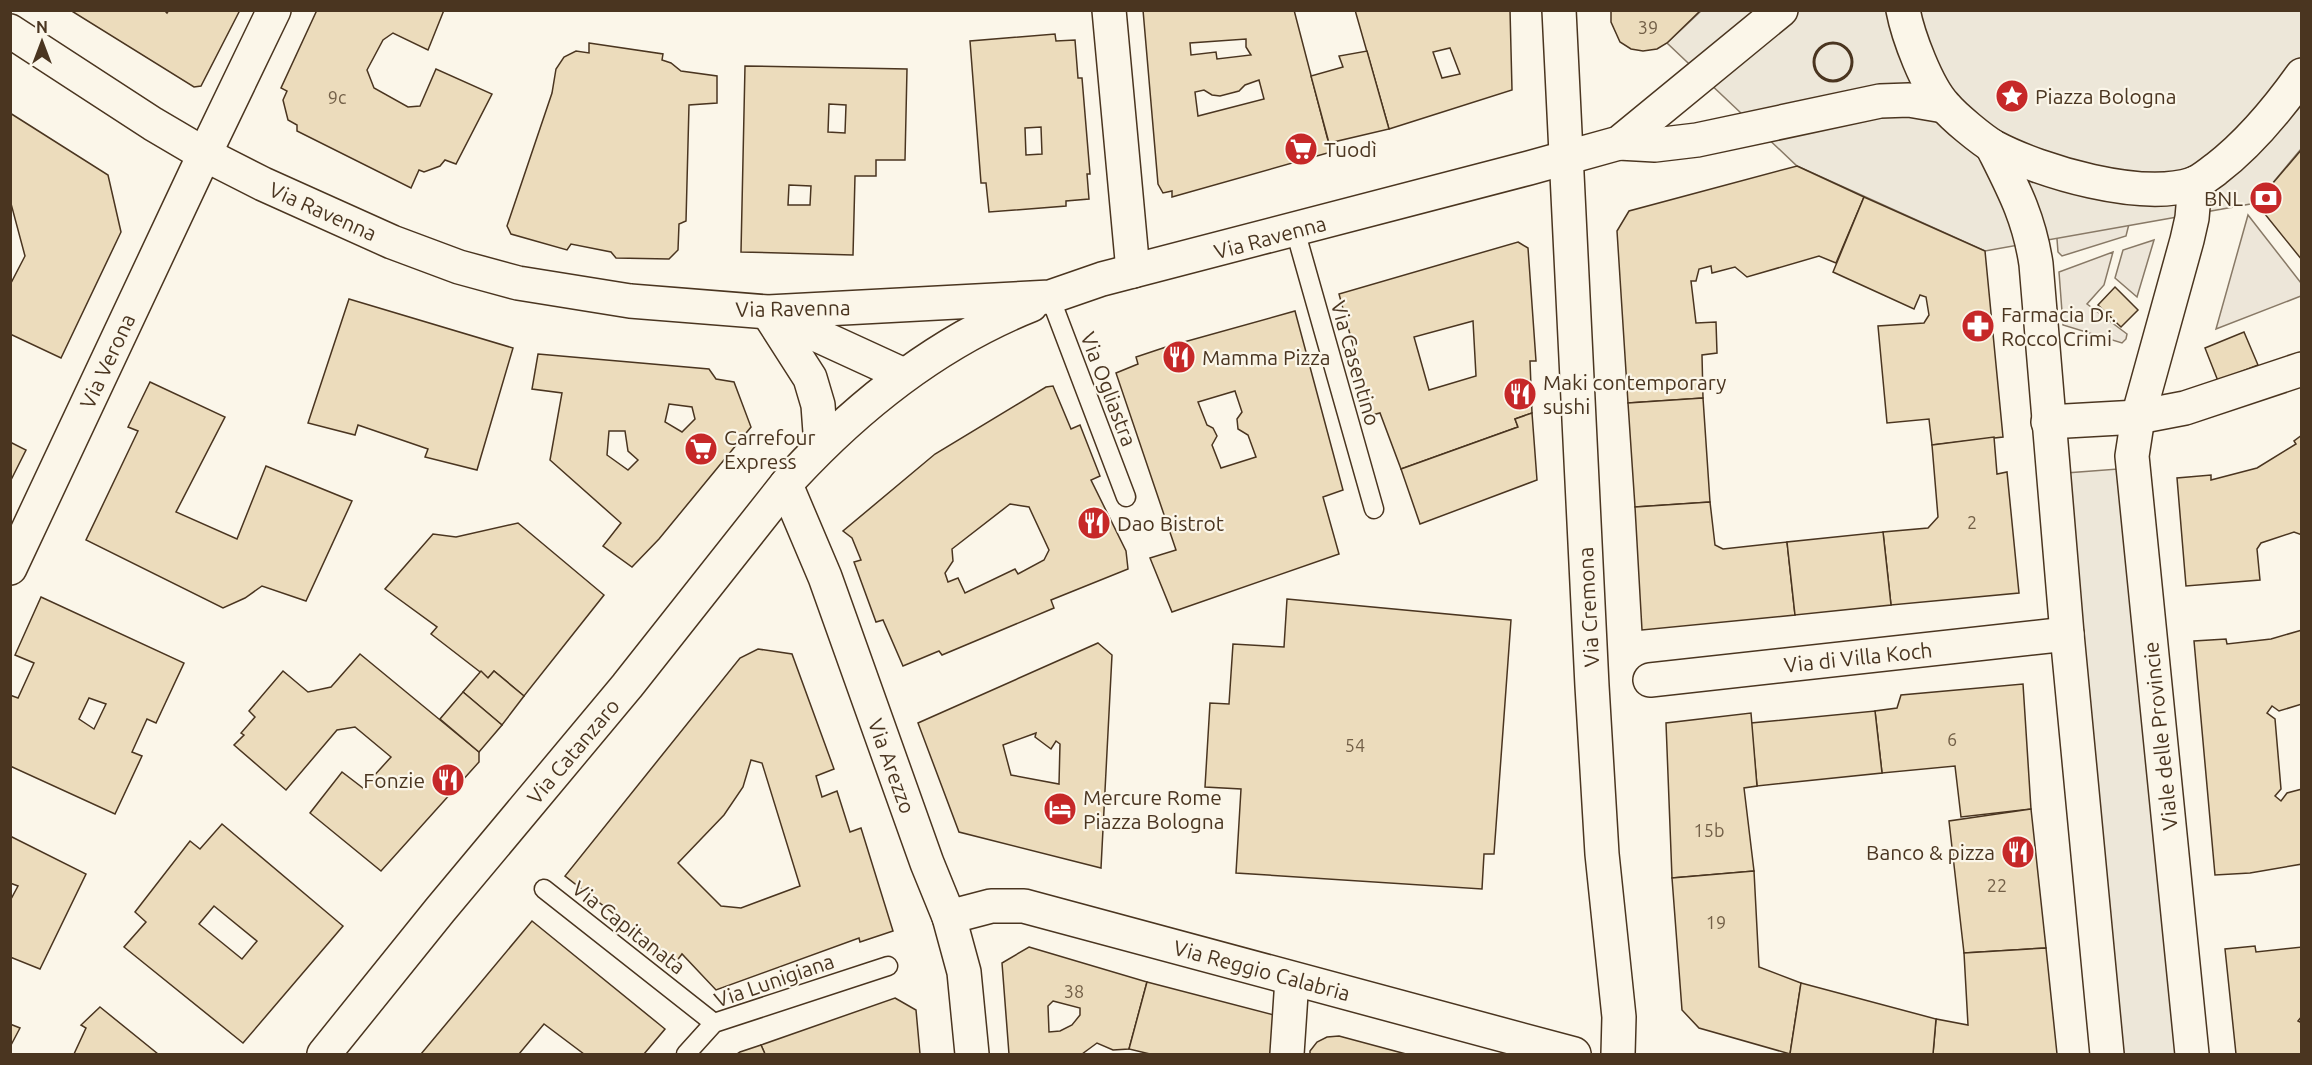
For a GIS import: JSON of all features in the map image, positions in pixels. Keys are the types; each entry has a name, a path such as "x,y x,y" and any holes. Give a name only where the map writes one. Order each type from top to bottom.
{"street":[{"name":"Via Verona","path":"10,568 274,10"},
{"path":"1109,10 1132,271"},
{"name":"Via Cremona","path":"1558,10 1592,686 1602,854 1619,1017 1618,1054"},
{"path":"1619,143 1780,10"},
{"path":"1903,10 1918,57 1944,106 1992,146 2065,174 2136,189 2162,189 2195,183 2240,150 2272,115 2301,75"},
{"name":"Via Ravenna","path":"10,31 127,108 204,154 300,203 392,242 489,276 547,289 602,297 768,312 1050,297 1132,271 1619,143"},
{"path":"1619,143 1655,145 1697,140 1880,101 1909,100 1944,106"},
{"path":"1992,146 2025,213 2032,240 2107,1054"},
{"name":"Viale delle Provincie","path":"2192,1054 2132,456 2138,417 2187,240 2192,218 2195,183"},
{"name":"Via Catanzaro","path":"324,1054 440,910 627,686 786,485 821,446 861,409 904,375 974,332 1050,297"},
{"path":"768,312 904,375"},
{"path":"768,312 810,378 818,405 821,446"},
{"path":"2048,422 2138,417 2185,408 2301,369"},
{"name":"Via Arezzo","path":"786,485 825,577 927,862 949,917 964,972 972,1054"},
{"name":"Via di Villa Koch","path":"1650,680 2067,634"},
{"name":"Via Reggio Calabria","path":"949,917 991,906 1024,906 1574,1054"},
{"path":"1287,1054 1292,979"}],"lane":[{"name":"Via Casentino","path":"1295,230 1374,509"},
{"name":"Via Ogliastra","path":"1050,297 1126,497"},
{"name":"Via Capitanata","path":"544,889 714,1023"},
{"name":"Via Lunigiana","path":"686,1054 714,1023 888,966"}],"shaded area":[{"name":"Piazza Bologna","path":"1701,11 2301,11 2301,149 2256,203 1985,251 1797,166 1667,43"},
{"path":"2055,213 2131,216 2126,236 2062,256 2058,252"},
{"path":"2248,215 2301,283 2301,296 2216,329"},
{"path":"2154,240 2137,297 2115,278 2123,250"},
{"path":"2113,252 2104,285 2087,304 2127,334 2122,343 2063,325 2059,272"},
{"path":"2118,469 2177,1054 2122,1054 2066,473"}],"building":[{"path":"70,10 164,10 167,13 169,10 240,10 201,86 194,87"},
{"path":"317,10 444,10 428,50 393,33 383,40 367,70 374,88 408,107 420,106 436,69 492,94 456,164 445,160 440,166 424,172 419,170 411,188 297,131 297,125 288,120 283,100 287,91 281,88"},
{"path":"1143,10 1294,10 1331,152 1172,197 1172,191 1163,193 1158,184","holes":["1246,39 1246,47 1251,55 1217,59 1216,52 1191,55 1190,43","1259,80 1264,99 1198,116 1195,92 1204,90 1212,95 1220,96 1239,91 1245,85"]},
{"path":"1355,10 1510,10 1512,90 1389,129","holes":["1450,48 1460,74 1442,78 1433,52"]},
{"path":"1611,10 1701,10 1667,43 1657,49 1643,51 1631,49 1620,42 1611,22"},
{"path":"1055,34 1056,41 1075,40 1078,78 1082,78 1090,174 1087,174 1089,199 1066,201 1066,206 989,212 986,183 981,183 970,41","holes":["1041,127 1042,154 1026,155 1025,128"]},
{"path":"589,43 663,54 662,60 671,63 681,71 717,76 717,103 689,105 686,221 679,224 678,250 669,259 616,258 611,252 571,244 567,250 511,234 507,226 552,93 556,69 564,57 576,51 589,53"},
{"path":"1367,51 1389,129 1329,143 1311,76 1343,67 1339,56"},
{"path":"745,66 907,69 905,160 876,160 876,176 855,176 853,255 741,252","holes":["829,104 846,105 845,133 828,132","789,185 811,186 810,205 788,205"]},
{"path":"10,113 108,175 121,232 61,358 10,334 10,285 25,256 10,200"},
{"path":"2302,149 2302,260 2256,203"},
{"path":"1797,166 1864,197 1836,263 1819,256 1747,277 1735,267 1712,273 1711,266 1699,269 1696,281 1691,281 1696,323 1716,322 1717,353 1702,355 1703,398 1628,403 1617,231 1629,211"},
{"path":"1864,197 1985,251 2003,437 1932,445 1929,419 1887,423 1878,326 1924,323 1929,315 1926,297 1920,295 1914,309 1833,272"},
{"path":"1518,242 1528,248 1536,361 1530,361 1532,413 1515,419 1518,427 1401,469 1380,413 1372,415 1339,294","holes":["1473,321 1476,376 1429,390 1414,337"]},
{"path":"2115,287 2138,310 2121,327 2098,305"},
{"path":"349,299 513,348 477,470 425,457 428,449 358,425 355,435 308,423"},
{"path":"1295,311 1343,490 1323,497 1339,554 1172,612 1150,558 1176,550 1116,373 1138,364 1136,357","holes":["1235,391 1242,412 1237,419 1238,429 1248,435 1256,457 1221,468 1212,445 1217,436 1213,428 1207,425 1198,402"]},
{"path":"2244,332 2258,365 2218,381 2205,348"},
{"path":"538,354 709,369 716,379 734,382 751,427 659,539 632,567 603,546 621,523 550,460 562,393 532,389","holes":["669,404 692,407 695,419 682,432 665,422","609,431 625,431 628,451 638,460 628,470 607,455"]},
{"path":"150,382 225,417 176,512 237,539 266,466 352,501 306,601 262,586 245,598 223,608 86,540 138,431 128,427"},
{"path":"1053,386 1071,429 1080,425 1100,476 1091,480 1126,551 1128,569 1051,600 1054,608 942,655 939,651 903,666 883,620 876,622 854,562 861,560 852,538 843,531 935,454 1046,387","holes":["1010,504 1029,507 1049,550 1044,560 1018,574 1015,569 965,593 958,578 948,582 945,573 953,561 952,549"]},
{"path":"1703,398 1710,502 1635,507 1628,403"},
{"path":"1532,413 1537,480 1420,524 1401,469 1518,427 1515,419"},
{"path":"2302,435 2302,535 2294,532 2261,543 2257,549 2260,580 2186,586 2177,478 2211,475 2211,480 2257,468 2296,444 2294,441"},
{"path":"1994,437 1997,474 2007,472 2019,593 1891,605 1883,532 1928,528 1938,517 1932,445"},
{"path":"10,442 26,450 10,482"},
{"path":"1710,502 1715,545 1723,549 1787,542 1795,615 1642,630 1635,507"},
{"path":"518,523 604,595 524,696 494,671 488,678 431,634 437,627 385,589 433,534 456,537"},
{"path":"1883,532 1891,605 1795,615 1787,542"},
{"path":"41,597 184,663 156,723 147,719 132,752 142,756 115,814 10,766 10,695 18,698 34,663 15,655","holes":["89,698 106,704 94,729 79,719"]},
{"path":"1287,599 1511,620 1494,854 1484,854 1482,889 1236,873 1241,789 1205,787 1210,703 1229,704 1233,644 1284,647"},
{"path":"2302,630 2302,704 2279,711 2272,706 2267,713 2275,719 2281,789 2275,796 2281,801 2287,793 2302,789 2302,864 2250,873 2215,875 2194,641 2226,639 2227,644 2271,639"},
{"path":"1098,643 1112,655 1101,868 959,832 918,723","holes":["1036,733 1035,737 1051,749 1056,741 1060,744 1059,784 1011,775 1003,745"]},
{"path":"758,649 792,654 834,769 816,776 822,797 837,791 850,832 861,828 893,931 860,942 859,938 716,990 682,954 676,962 565,876 740,658","holes":["751,760 762,763 800,886 741,908 721,906 678,863 724,815 743,787"]},
{"path":"360,654 479,752 479,762 381,871 310,813 342,772 363,788 391,757 355,727 337,730 286,790 234,745 244,735 241,733 255,717 249,711 283,671 308,692 331,687"},
{"path":"481,671 488,678 494,671 524,696 502,725 463,692"},
{"path":"2023,684 2031,809 1961,817 1955,766 1882,773 1875,711 1897,708 1901,695"},
{"path":"463,692 502,725 479,752 440,719"},
{"path":"1875,711 1882,773 1757,786 1751,723"},
{"path":"1751,713 1757,786 1744,788 1754,871 1672,878 1666,723"},
{"path":"2031,809 2046,948 1964,953 1949,821"},
{"path":"222,824 343,926 243,1043 124,947 146,922 135,912 190,841 200,849","holes":["214,906 257,941 242,959 199,924"]},
{"path":"10,836 86,874 40,969 10,957 10,901 18,886 10,883"},
{"path":"1754,871 1759,967 1801,983 1790,1054 1699,1028 1682,1010 1672,878"},
{"path":"532,921 665,1029 644,1054 584,1054 544,1024 519,1054 421,1054"},
{"path":"2255,946 2256,952 2302,947 2302,1016 2298,1021 2302,1023 2302,1054 2236,1054 2225,949"},
{"path":"1029,947 1147,982 1129,1049 1113,1050 1097,1043 1082,1054 1009,1054 1002,963","holes":["1053,1001 1080,1008 1080,1015 1072,1025 1060,1031 1049,1032 1048,1006"]},
{"path":"2046,948 2057,1054 1933,1054 1936,1019 1968,1025 1964,953"},
{"path":"1147,982 1274,1015 1272,1054 1150,1054 1129,1049"},
{"path":"1801,983 1936,1019 1933,1054 1790,1054"},
{"path":"895,998 916,1010 920,1054 765,1054 761,1045"},
{"path":"100,1007 158,1054 74,1054 86,1028 81,1025"},
{"path":"10,1024 20,1028 10,1047"},
{"path":"1339,1036 1406,1054 1310,1054 1317,1042 1327,1037"},
{"path":"761,1045 765,1054 737,1054 740,1052"}],"wall":[{"path":"1833,43 1846,49 1852,62 1846,75 1833,81 1820,75 1814,62 1820,49 1833,43"}],"place":[{"name":"Piazza Bologna","path":"2012,96"},
{"name":"Tuodì","path":"1301,149"},
{"name":"BNL","path":"2266,198"},
{"name":"Farmacia Dr. Rocco Crimi","path":"1978,326"},
{"name":"Mamma Pizza","path":"1179,357"},
{"name":"Maki contemporary sushi","path":"1520,394"},
{"name":"Carrefour Express","path":"701,449"},
{"name":"Dao Bistrot","path":"1094,523"},
{"name":"Fonzie","path":"448,780"},
{"name":"Mercure Rome Piazza Bologna","path":"1060,809"},
{"name":"Banco & pizza","path":"2018,852"}]}
